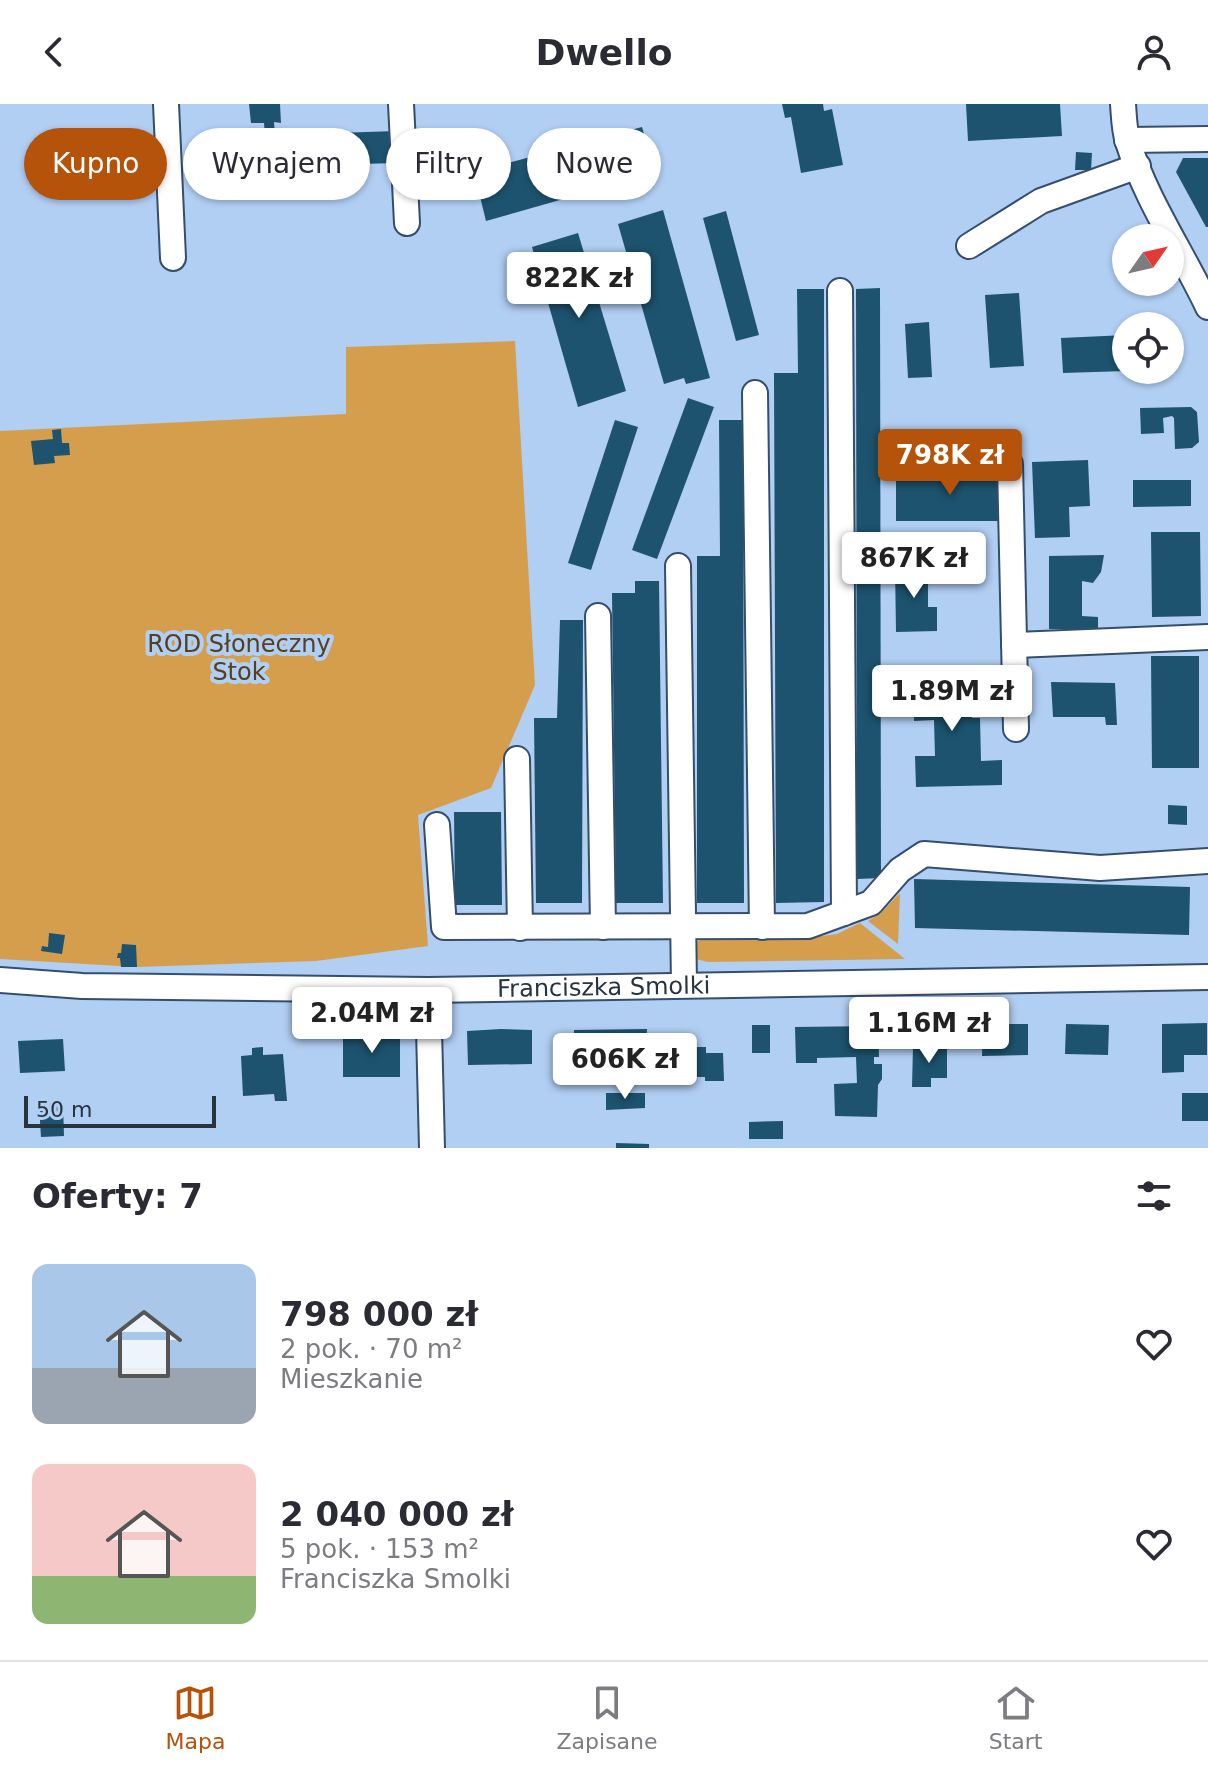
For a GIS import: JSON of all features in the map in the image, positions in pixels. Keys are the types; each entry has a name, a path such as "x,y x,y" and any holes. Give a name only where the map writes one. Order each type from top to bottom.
{"street":[{"path":"166,104 173,258"},
{"path":"401,104 407,223"},
{"path":"1123,104 1127,140 1161,217 1198,262 1208,307"},
{"path":"1127,140 1208,139"},
{"path":"969,246 1041,201 1138,166"},
{"path":"840,291 844,913"},
{"path":"755,393 762,927"},
{"path":"934,456 996,454 1010,464 1016,729"},
{"path":"678,566 684,984"},
{"path":"598,616 603,927"},
{"path":"1014,645 1208,637"},
{"path":"517,759 520,928"},
{"path":"437,825 444,927 808,926 871,903 900,870 924,854 1100,868 1208,861"},
{"name":"Franciszka Smolki","path":"0,980 82,986 428,990 1208,977"},
{"path":"428,990 432,1148"}],"green space":[{"name":"ROD Słoneczny Stok","path":"515,341 535,685 491,788 418,815 428,946 316,961 137,967 0,959 0,431 346,414 346,347"},
{"path":"900,893 898,944 868,921 881,913"},
{"path":"860,923 905,959 708,962 696,959 693,954 695,943 707,937 823,936 837,934"}],"building":[{"path":"249,104 280,104 281,123 274,122 274,128 264,128 264,123 251,123"},
{"path":"782,104 823,104 824,111 832,109 843,165 801,173 791,117 785,118"},
{"path":"966,104 1060,104 1062,136 968,141"},
{"path":"386,131 386,163 370,164 370,132"},
{"path":"1076,152 1092,153 1091,170 1075,170"},
{"path":"527,158 527,200 560,200 486,221 481,200 511,200 511,162"},
{"path":"1183,158 1208,158 1208,227 1176,172"},
{"path":"663,210 710,378 686,384 684,378 664,384 618,224"},
{"path":"726,211 759,335 736,341 703,218"},
{"path":"578,233 626,391 578,407 532,247"},
{"path":"880,288 881,878 857,879 856,289"},
{"path":"797,289 824,289 824,902 776,903 774,373 798,373"},
{"path":"1019,293 1024,366 990,368 985,295"},
{"path":"929,322 932,377 908,378 905,324"},
{"path":"1112,336 1112,371 1063,373 1061,338"},
{"path":"688,398 714,407 657,559 632,550"},
{"path":"1191,407 1197,412 1199,442 1192,448 1175,449 1172,416 1163,418 1164,433 1141,434 1140,408"},
{"path":"615,420 638,427 591,570 568,563"},
{"path":"719,420 743,420 744,903 697,903 697,556 720,556"},
{"path":"61,429 62,443 69,443 70,455 54,456 55,463 34,465 31,441 53,439 52,430"},
{"path":"1088,460 1090,506 1069,507 1070,537 1035,538 1032,462"},
{"path":"1004,473 1005,521 896,521 896,474"},
{"path":"1133,480 1191,480 1191,506 1133,507"},
{"path":"1151,532 1200,532 1201,616 1152,617"},
{"path":"1104,555 1101,572 1093,583 1082,581 1082,616 1098,617 1098,629 1049,629 1049,556"},
{"path":"928,564 928,607 937,607 937,631 896,632 895,565"},
{"path":"635,581 659,581 663,903 616,903 612,593 635,593"},
{"path":"560,620 583,620 582,903 536,903 534,718 557,718"},
{"path":"1151,656 1199,656 1199,768 1152,768"},
{"path":"971,669 972,718 980,718 981,761 1002,760 1002,785 916,787 915,756 935,756 934,720 914,721 914,687 923,686 922,670"},
{"path":"1051,682 1115,683 1117,725 1106,725 1105,717 1053,717"},
{"path":"1168,805 1187,806 1187,825 1168,824"},
{"path":"454,812 501,812 502,905 455,905"},
{"path":"914,879 1190,887 1189,935 915,928"},
{"path":"49,933 65,935 62,954 41,951 42,946 48,947"},
{"path":"122,944 136,945 137,967 121,967 120,958 117,958"},
{"path":"1207,1023 1207,1055 1184,1055 1184,1072 1162,1073 1162,1024"},
{"path":"983,1024 1028,1024 1028,1055 982,1056"},
{"path":"1066,1024 1109,1025 1108,1055 1065,1054"},
{"path":"752,1025 770,1025 770,1053 752,1053"},
{"path":"878,1026 879,1057 874,1057 874,1064 882,1064 882,1079 878,1085 877,1117 835,1116 834,1084 857,1083 856,1057 817,1058 817,1063 796,1063 795,1027"},
{"path":"647,1029 645,1075 622,1075 622,1067 608,1067 608,1049 592,1049 592,1067 575,1068 574,1030"},
{"path":"532,1030 532,1064 468,1065 467,1031"},
{"path":"343,1031 360,1031 360,1038 382,1038 382,1031 400,1031 400,1077 343,1077"},
{"path":"63,1039 65,1071 20,1073 18,1041"},
{"path":"913,1046 947,1046 947,1078 931,1078 931,1087 912,1087"},
{"path":"263,1047 263,1055 283,1054 287,1101 275,1101 274,1094 243,1096 241,1056 252,1055 252,1048"},
{"path":"686,1047 706,1047 706,1053 723,1053 724,1081 686,1077"},
{"path":"606,1093 645,1093 645,1108 606,1110"},
{"path":"1182,1093 1208,1093 1208,1121 1182,1121"},
{"path":"63,1103 64,1136 41,1137 39,1104"},
{"path":"783,1121 783,1139 749,1139 749,1122"},
{"path":"616,1143 649,1144 649,1148 616,1148"}]}
